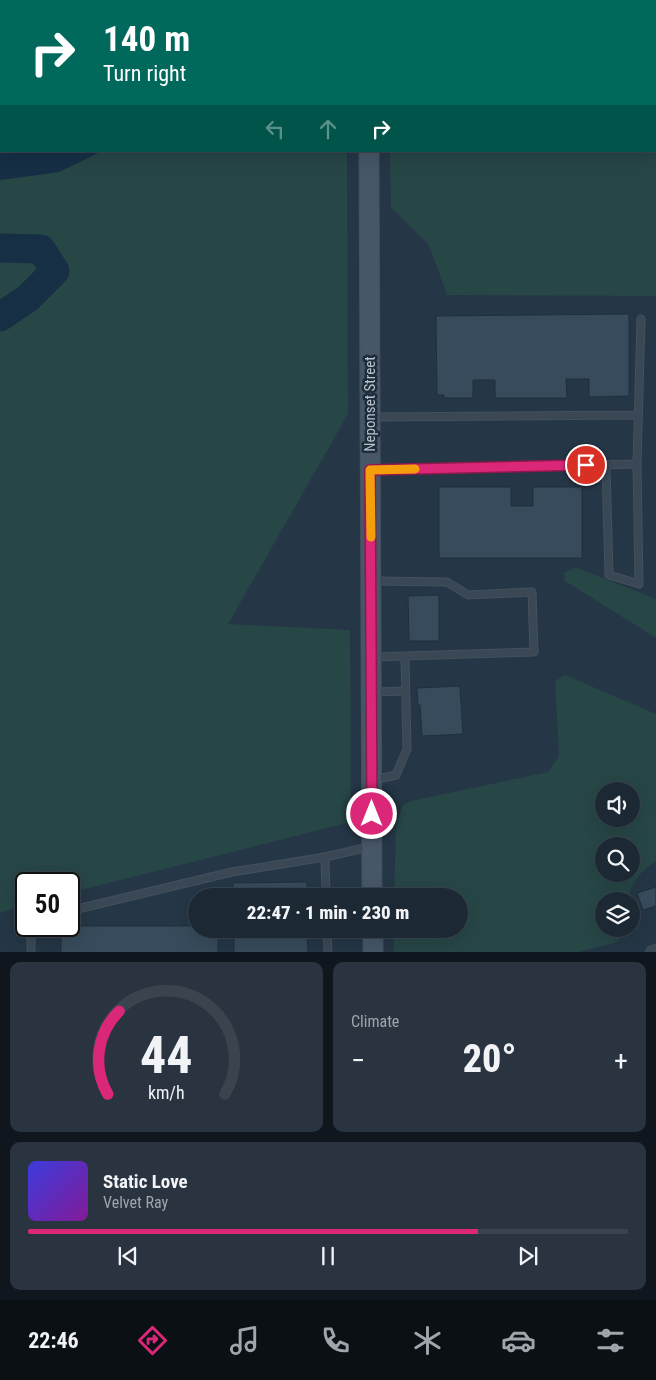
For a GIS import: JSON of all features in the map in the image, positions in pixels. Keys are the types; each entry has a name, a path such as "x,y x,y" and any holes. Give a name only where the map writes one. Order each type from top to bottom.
{"main road":[{"name":"Neponset Street","path":"369,152 372,888"},
{"path":"373,938 373,952"}],"lane":[{"path":"606,465 609,575 640,584 637,464 641,319"},
{"path":"369,417 638,415"},
{"path":"370,470 637,464"},
{"path":"372,581 447,582 468,595 532,592 534,652 372,657"},
{"path":"372,781 396,775 407,749 405,656"},
{"path":"372,692 405,691"},
{"path":"80,908 232,872 325,857 372,847"},
{"path":"325,857 326,888"},
{"path":"31,937 32,952"},
{"path":"327,938 328,952"}],"green space":[{"path":"100,152 347,152 348,414 228,624 350,630 351,822 80,890 80,872 15,872 15,908 0,913 0,180 59,172"},
{"path":"390,152 656,152 656,296 447,295 429,245 391,207"},
{"path":"575,567 656,599 656,638 565,581 564,573"},
{"path":"565,675 656,714 656,861 640,875 640,837 595,837 595,882 635,882 630,892 595,892 595,937 620,937 619,940 611,944 577,952 394,952 394,938 468,938 468,888 394,888 396,827 402,806 411,801 548,772 559,756 555,681"}],"water":[{"path":"0,152 100,152 59,172 0,180"}],"building":[{"path":"629,314 629,396 589,397 589,379 566,379 567,398 495,398 495,380 473,380 473,398 444,398 444,395 437,395 436,316"},
{"path":"439,487 511,487 511,506 533,506 533,487 582,487 582,558 439,558"},
{"path":"439,595 439,641 409,641 408,596"},
{"path":"460,686 463,734 422,736 417,688"},
{"path":"307,882 307,888 233,888 233,883"},
{"path":"656,887 656,906 643,910 640,902 640,892"},
{"path":"80,926 188,926 188,938 218,938 218,952 61,952 61,937 80,937"},
{"path":"234,938 307,938 308,952 234,952"}],"waterway":[{"path":"0,248 41,249 55,271 28,298 0,317"}],"slow traffic":[{"path":"371,537 370,470 415,469"}],"route":[{"path":"372,814 370,470 586,465"}]}
